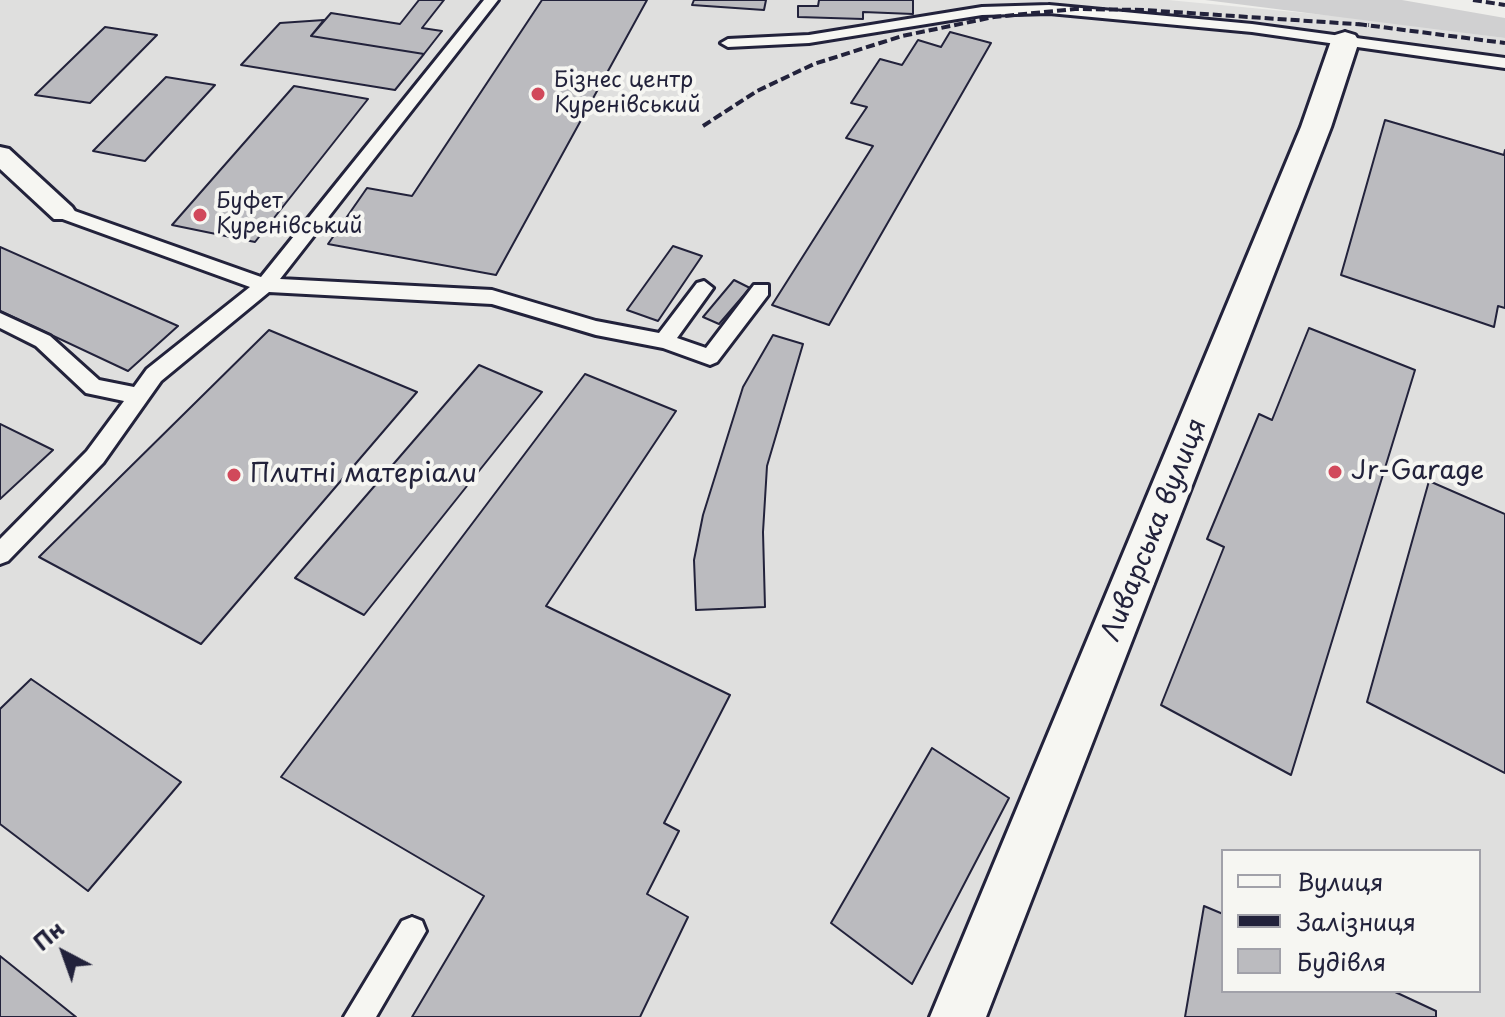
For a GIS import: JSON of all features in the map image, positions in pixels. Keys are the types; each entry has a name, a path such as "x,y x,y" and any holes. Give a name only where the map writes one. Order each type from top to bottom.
{"street":[{"name":"Ливарська вулиця","path":"958,1017 1316,127 1345,41"},
{"path":"0,155 63,213"}],"lane":[{"path":"0,554 95,457 154,375 265,285 491,0"},
{"path":"728,43 809,39 982,11 1049,9 1345,41 1505,63"},
{"path":"63,213 265,285 492,297 596,328 664,341 710,357 761,290"},
{"path":"664,341 704,288"},
{"path":"0,320 43,341 93,387 139,396"},
{"path":"359,1017 412,931"}],"shaded area":[{"path":"0,0 1168,0 1368,19 1505,38 1505,1017 0,1017"},
{"path":"1205,0 1402,0 1505,18 1505,38"}],"building":[{"path":"419,0 444,0 422,28 442,31 424,54 311,36 331,13 400,24"},
{"name":"Бізнес центр Куренівський","path":"542,0 647,0 496,275 328,244 367,188 412,196"},
{"path":"694,0 766,0 764,10 692,5"},
{"path":"819,0 913,0 913,14 863,12 863,19 798,17 798,6 818,6"},
{"path":"324,20 311,36 424,54 395,90 241,65 280,23"},
{"path":"105,27 157,35 90,103 35,95"},
{"path":"950,32 991,43 829,325 772,305 873,146 846,138 867,107 851,103 880,59 902,65 918,40 941,47"},
{"path":"166,77 215,85 145,161 93,151"},
{"path":"294,86 368,99 255,242 172,225"},
{"path":"1385,120 1504,155 1505,150 1505,308 1498,306 1494,327 1341,275"},
{"path":"673,246 702,256 658,321 627,310"},
{"path":"0,247 178,326 128,371 0,311"},
{"path":"734,280 750,288 719,324 703,317"},
{"path":"1309,328 1415,370 1291,775 1161,705 1224,547 1207,539 1259,414 1272,420"},
{"name":"Плитні матеріали","path":"269,330 417,392 201,644 39,557"},
{"path":"773,335 803,344 767,466 763,532 765,607 696,610 694,560 703,515 743,387"},
{"path":"479,365 542,392 364,615 295,578"},
{"path":"585,374 676,411 546,606 730,695 664,823 679,831 647,894 688,917 640,1017 412,1017 484,896 281,777"},
{"path":"0,424 53,450 0,499"},
{"path":"1429,481 1505,514 1505,773 1367,702"},
{"path":"31,679 181,782 88,891 0,824 0,709"},
{"path":"932,748 1009,798 912,984 831,923"},
{"path":"1204,906 1221,913 1221,993 1397,993 1436,1011 1436,1017 1185,1017"},
{"path":"0,956 76,1017 0,1017"}],"railway":[{"path":"1473,0 1505,5"},
{"path":"703,126 757,91 814,64 902,36 994,17 1075,9 1144,10 1362,25"},
{"path":"1358,24 1362,25"},
{"path":"1362,25 1369,25"},
{"path":"1362,25 1505,43"}],"place":[{"name":"Бізнес центр Куренівський","path":"538,94"},
{"name":"Буфет Куренівський","path":"200,215"},
{"name":"Jr-Garage","path":"1335,472"},
{"name":"Плитні матеріали","path":"234,475"}]}
